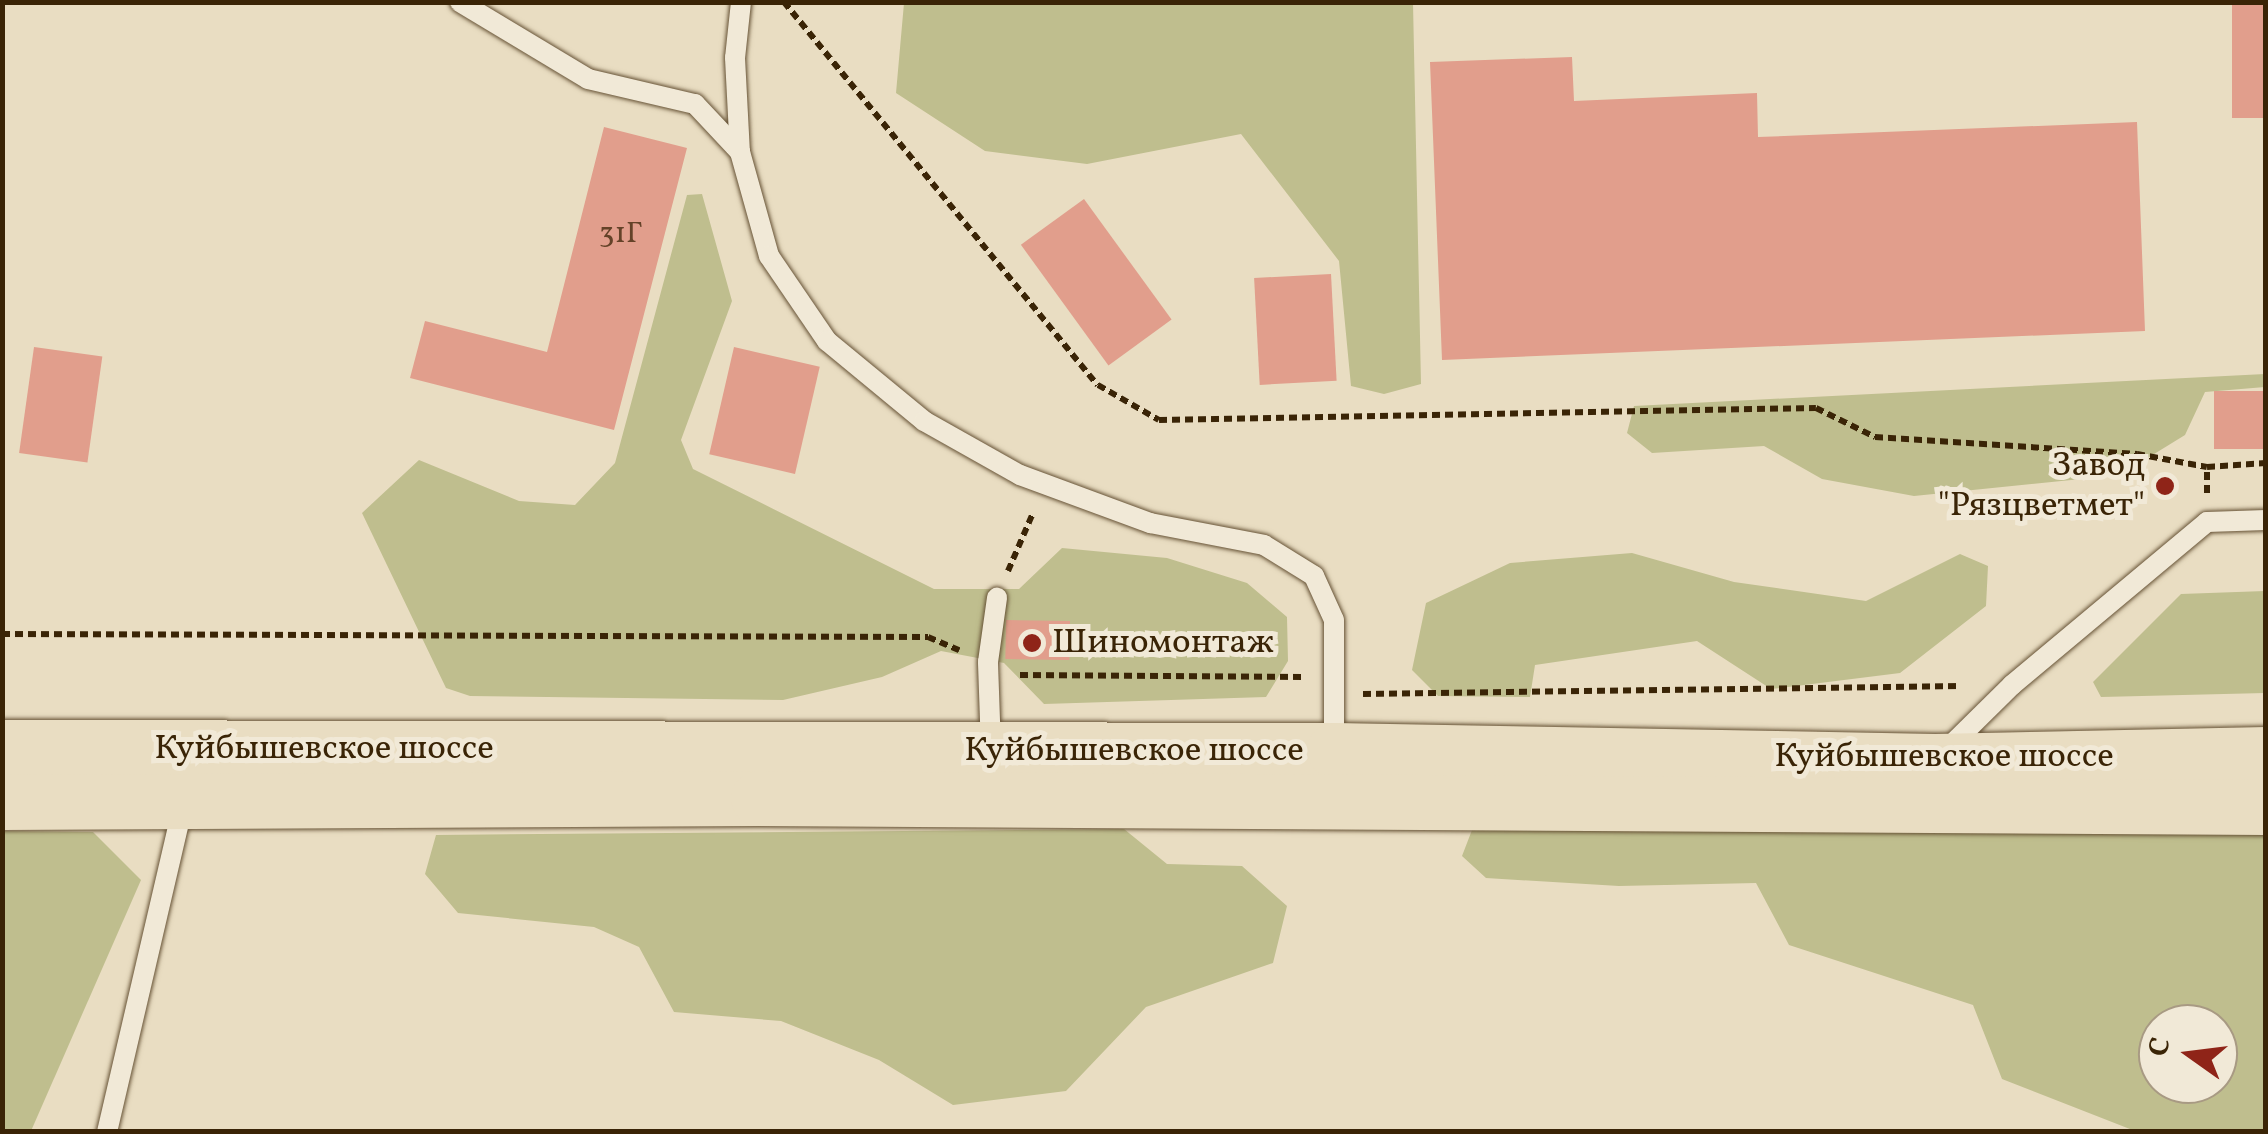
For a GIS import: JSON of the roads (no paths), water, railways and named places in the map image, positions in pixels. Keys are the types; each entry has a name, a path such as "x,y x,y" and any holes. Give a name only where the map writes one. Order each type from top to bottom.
{"main road":[{"name":"Куйбышевское шоссе","path":"2,747 1334,750 1935,761 2266,754"},
{"name":"Куйбышевское шоссе","path":"2,802 758,798 2266,807"}],"lane":[{"path":"460,2 588,79 694,104 740,152"},
{"path":"742,2 734,58 740,152 769,256 828,341 924,421 1046,485 1150,523 1264,545 1314,576 1334,620 1334,750"},
{"path":"1935,761 2012,686 2207,522 2266,520"},
{"path":"991,752 988,662 996,598"},
{"path":"107,1132 183,804"}],"place":[{"name":"Завод \"Рязцветмет\"","path":"2165,486"},
{"name":"Шиномонтаж","path":"1032,643"}]}
